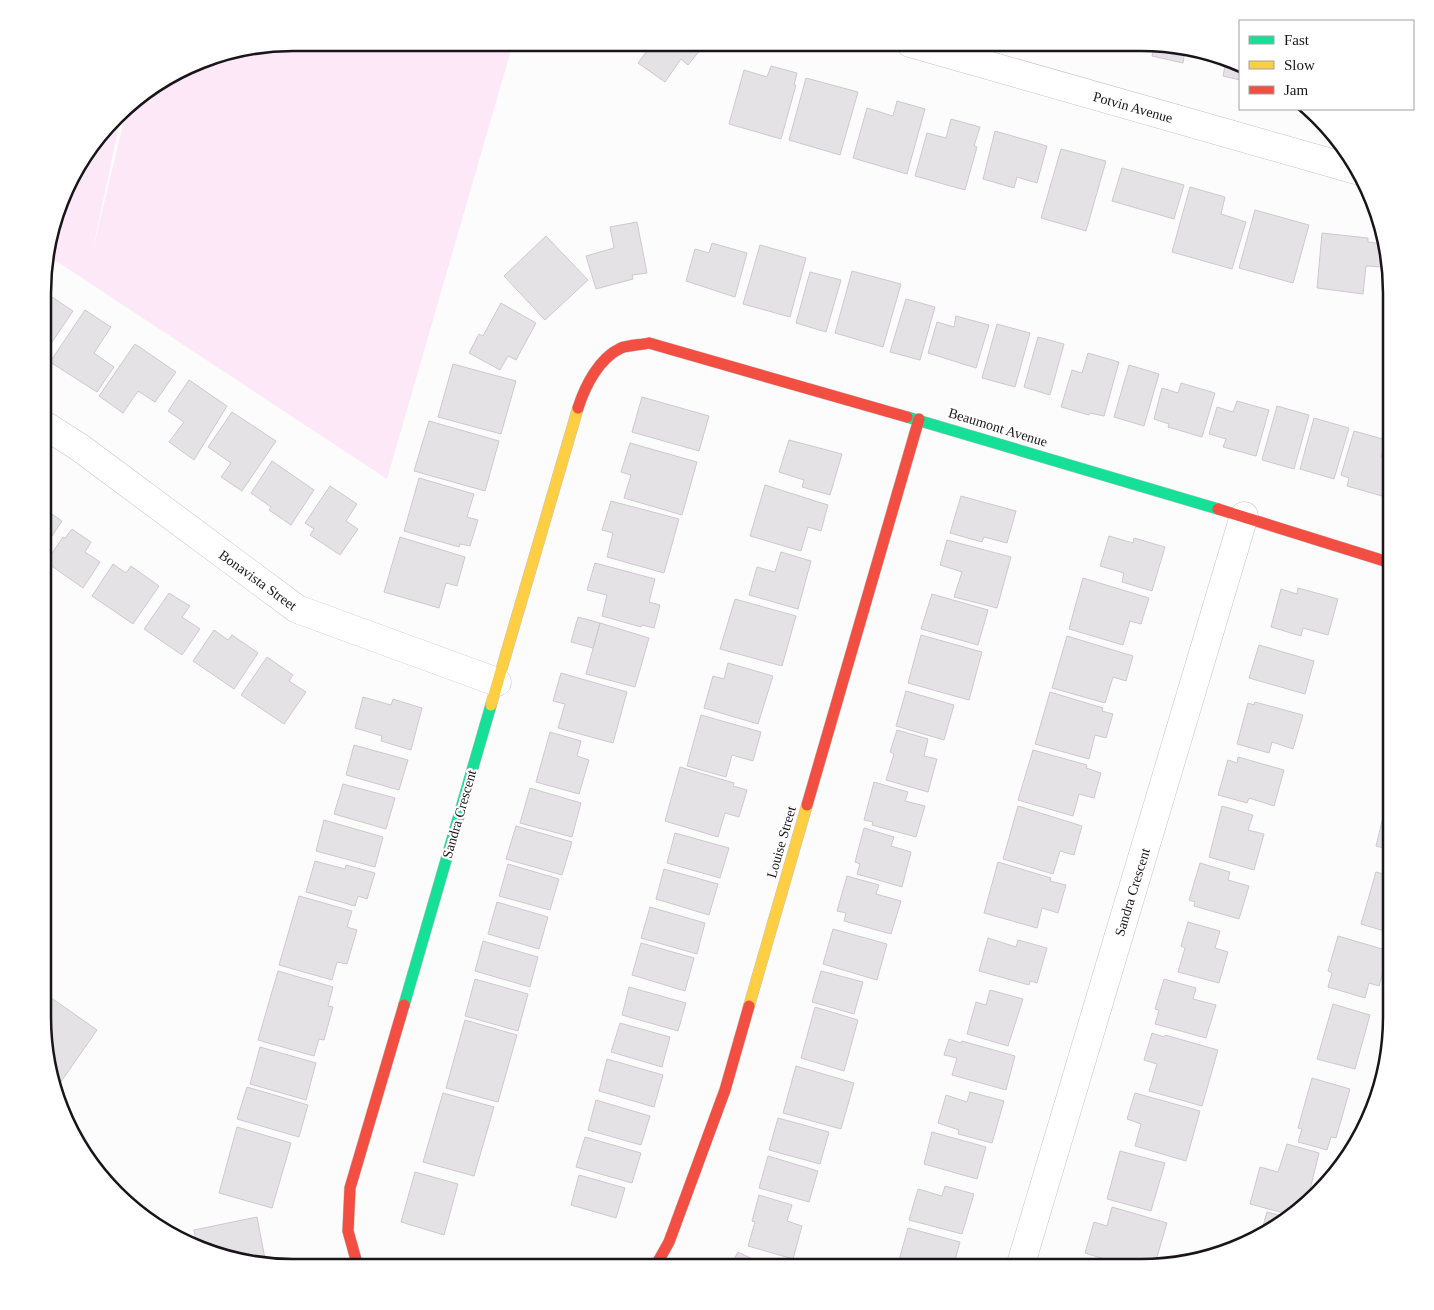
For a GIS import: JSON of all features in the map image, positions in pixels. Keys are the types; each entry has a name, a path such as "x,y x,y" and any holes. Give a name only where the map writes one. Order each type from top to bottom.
{"street":[{"name":"Potvin Avenue","path":"938,51 1347,168"},
{"name":"Beaumont Avenue","path":"600,366 621,348 649,342 919,419 1244,516 1383,560"},
{"name":"Sandra Crescent","path":"356,1259 348,1231 350,1188 583,392 600,366"},
{"name":"Louise Street","path":"659,1259 669,1242 725,1090 919,419"},
{"name":"Bonavista Street","path":"51,429 79,447 297,609 497,682"},
{"name":"Sandra Crescent","path":"1022,1259 1244,516"}],"shaded area":[{"path":"293,51 511,51 387,479 53,259 59,230 76,186 101,146 119,125 92,253 124,120 146,101 186,76 230,59 261,53"}],"building":[{"path":"647,51 699,51 688,65 681,59 665,82 638,63"},
{"path":"1153,52 1184,55 1183,63 1152,56"},
{"path":"771,66 797,73 794,85 796,85 781,139 729,124 744,70 767,77"},
{"path":"1225,66 1239,72 1239,80 1223,76"},
{"path":"806,78 858,92 840,155 789,140"},
{"path":"897,101 925,109 907,174 853,158 867,108 893,116"},
{"path":"951,119 980,127 974,146 977,147 965,190 915,176 927,133 946,138"},
{"path":"995,131 1047,146 1037,183 1017,177 1014,188 983,179"},
{"path":"1061,149 1106,161 1086,231 1041,218"},
{"path":"1122,168 1184,185 1174,219 1112,201"},
{"path":"1190,187 1225,197 1221,214 1246,222 1232,269 1172,252"},
{"path":"1255,210 1309,225 1293,283 1239,268"},
{"path":"637,222 647,273 632,275 633,279 596,289 586,256 614,248 610,227"},
{"path":"1322,233 1368,238 1368,242 1377,243 1381,267 1366,266 1363,294 1317,288"},
{"path":"546,236 588,280 545,320 504,276"},
{"path":"712,243 747,253 735,297 686,281 695,249 709,253"},
{"path":"760,245 806,258 790,317 743,304"},
{"path":"852,271 901,284 883,347 835,333"},
{"path":"810,272 841,280 826,332 796,323"},
{"path":"52,297 73,311 51,344"},
{"path":"906,299 935,307 920,360 890,352"},
{"path":"501,303 536,323 516,360 508,356 500,370 469,353 479,334 483,336"},
{"path":"85,310 111,327 94,353 114,367 97,392 51,363"},
{"path":"956,316 989,325 976,368 928,353 937,322 954,327"},
{"path":"997,324 1030,333 1015,387 982,378"},
{"path":"1038,337 1064,344 1050,395 1024,387"},
{"path":"135,344 176,372 155,402 138,391 123,413 99,396"},
{"path":"1088,353 1119,362 1104,416 1090,413 1089,415 1061,407 1072,370 1082,373"},
{"path":"453,364 516,381 501,434 438,417"},
{"path":"1129,365 1159,374 1144,426 1114,417"},
{"path":"189,380 227,406 194,460 169,442 184,422 168,411"},
{"path":"1181,383 1215,393 1202,437 1168,427 1169,424 1154,419 1162,388 1178,393"},
{"path":"642,397 709,416 699,451 632,432"},
{"path":"1237,401 1269,410 1256,456 1223,447 1226,439 1209,434 1217,407 1233,412"},
{"path":"1277,406 1309,415 1294,469 1262,460"},
{"path":"232,412 276,441 242,491 221,477 231,463 208,447"},
{"path":"1314,418 1349,428 1334,479 1300,469"},
{"path":"429,421 499,441 485,491 414,471"},
{"path":"1354,431 1383,439 1381,457 1383,458 1382,496 1347,486 1349,478 1341,475"},
{"path":"789,440 842,454 830,495 802,487 804,480 779,472"},
{"path":"630,443 697,462 682,515 624,498 631,475 621,472"},
{"path":"272,461 314,490 291,525 269,510 271,507 251,493"},
{"path":"419,478 474,494 467,517 478,520 470,546 460,544 459,547 404,531"},
{"path":"765,485 828,505 821,531 808,527 801,551 750,536"},
{"path":"330,486 357,504 346,521 358,529 340,555 310,535 314,529 305,523"},
{"path":"961,496 1016,511 1007,543 984,537 982,542 950,533"},
{"path":"611,501 679,519 664,573 607,557 613,533 602,530"},
{"path":"51,513 62,521 51,538"},
{"path":"72,529 91,542 85,552 100,562 83,588 51,566 51,555 63,537 65,538"},
{"path":"1109,536 1133,543 1134,538 1165,547 1152,591 1122,582 1124,573 1100,566"},
{"path":"400,537 465,557 457,586 446,583 439,608 384,592"},
{"path":"947,540 1011,557 997,608 954,597 962,572 940,565"},
{"path":"781,552 811,561 798,609 749,595 757,567 775,572"},
{"path":"595,563 655,579 649,602 660,605 654,628 642,625 641,627 602,616 607,595 587,590"},
{"path":"113,564 126,573 131,566 159,586 133,624 92,596"},
{"path":"1083,578 1149,598 1141,624 1130,621 1123,645 1069,629"},
{"path":"1298,588 1338,599 1328,635 1303,628 1301,636 1271,627 1281,589 1297,594"},
{"path":"169,593 190,606 182,617 200,629 182,655 144,629"},
{"path":"932,594 988,610 978,645 921,629"},
{"path":"735,599 796,616 782,666 720,649"},
{"path":"578,617 600,623 593,648 571,642"},
{"path":"600,623 649,638 635,687 586,674"},
{"path":"214,630 228,640 232,635 258,653 234,689 193,661"},
{"path":"921,635 982,652 969,700 908,683"},
{"path":"1067,636 1133,656 1126,681 1113,677 1105,703 1052,688"},
{"path":"1259,645 1314,661 1305,694 1249,678"},
{"path":"267,657 293,675 289,681 306,692 284,724 241,695"},
{"path":"728,663 773,676 758,724 704,708 713,676 724,679"},
{"path":"561,673 627,692 613,743 558,728 565,704 553,701"},
{"path":"906,691 954,705 944,740 896,726"},
{"path":"1050,692 1103,708 1102,711 1113,714 1106,738 1095,735 1089,759 1035,744"},
{"path":"363,697 391,705 393,699 422,708 411,750 381,741 382,736 355,728"},
{"path":"1255,702 1303,715 1293,749 1272,742 1269,753 1237,744 1248,703 1254,705"},
{"path":"701,715 761,732 753,761 732,755 726,777 687,766"},
{"path":"897,730 928,739 924,756 937,759 928,792 886,780 894,754 890,752"},
{"path":"550,732 581,741 577,756 589,760 579,794 536,782"},
{"path":"354,745 408,760 399,790 346,775"},
{"path":"1033,750 1087,765 1086,768 1101,773 1094,798 1079,794 1073,816 1018,800"},
{"path":"1238,757 1284,770 1274,806 1249,798 1247,803 1218,795 1228,760 1237,763"},
{"path":"680,767 734,783 733,786 747,790 739,817 725,813 718,837 665,821"},
{"path":"874,782 908,792 905,801 925,806 916,837 872,825 873,822 864,820"},
{"path":"343,784 395,798 386,829 334,814"},
{"path":"530,788 581,803 572,837 520,823"},
{"path":"1018,806 1082,826 1074,855 1060,851 1053,874 1003,859"},
{"path":"1222,806 1253,815 1248,830 1264,834 1254,870 1209,857"},
{"path":"1383,817 1383,848 1376,846"},
{"path":"324,820 383,837 375,867 316,851"},
{"path":"516,826 572,842 562,875 506,859"},
{"path":"864,828 894,837 891,846 911,852 902,887 857,874 860,864 855,862"},
{"path":"675,833 729,848 720,878 667,863"},
{"path":"315,861 345,869 346,865 375,873 367,899 358,896 355,906 306,892"},
{"path":"998,862 1051,878 1050,881 1066,885 1058,913 1042,908 1037,928 984,913"},
{"path":"1200,863 1230,872 1228,880 1249,886 1239,919 1194,906 1195,902 1189,900"},
{"path":"508,864 559,879 550,910 499,896"},
{"path":"664,869 718,884 709,915 656,899"},
{"path":"1376,872 1383,874 1383,931 1361,924"},
{"path":"847,876 879,885 876,894 901,901 891,934 844,921 846,913 837,911"},
{"path":"299,896 352,911 347,927 357,930 347,964 337,962 332,980 279,965"},
{"path":"497,902 548,917 539,949 488,934"},
{"path":"650,907 705,923 697,954 641,938"},
{"path":"1188,922 1220,931 1215,948 1228,952 1219,983 1178,972 1185,948 1181,946"},
{"path":"833,929 887,944 877,980 823,964"},
{"path":"1338,936 1383,949 1383,972 1379,986 1369,983 1365,998 1328,987 1332,973 1328,971"},
{"path":"988,938 1016,947 1018,940 1047,948 1037,983 1030,981 1029,985 979,971"},
{"path":"483,941 538,957 530,987 475,971"},
{"path":"641,943 694,958 685,991 632,975"},
{"path":"278,971 333,987 328,1006 333,1007 324,1040 319,1039 314,1056 258,1040"},
{"path":"821,971 863,982 854,1014 812,1002"},
{"path":"475,979 528,994 518,1031 465,1016"},
{"path":"1164,979 1196,988 1193,999 1216,1005 1206,1038 1155,1024 1159,1010 1155,1009"},
{"path":"629,987 686,1003 678,1031 622,1015"},
{"path":"990,990 1023,999 1008,1046 967,1034 976,1002 986,1005"},
{"path":"51,998 97,1030 60,1083 53,1049"},
{"path":"1333,1004 1370,1015 1355,1069 1317,1059"},
{"path":"815,1007 858,1020 844,1071 801,1058"},
{"path":"465,1020 517,1035 498,1102 446,1088"},
{"path":"620,1023 670,1037 662,1067 611,1052"},
{"path":"1152,1033 1218,1050 1202,1106 1149,1091 1157,1064 1144,1060"},
{"path":"949,1039 1015,1056 1006,1090 952,1075 957,1058 944,1055"},
{"path":"260,1047 316,1063 306,1100 250,1084"},
{"path":"607,1059 663,1075 654,1107 599,1091"},
{"path":"796,1066 854,1083 841,1129 783,1113"},
{"path":"1312,1078 1350,1089 1336,1138 1331,1137 1327,1150 1298,1142 1302,1129 1298,1128"},
{"path":"247,1087 308,1105 299,1137 237,1119"},
{"path":"970,1092 1004,1101 992,1143 958,1134 959,1130 938,1123 946,1095 967,1102"},
{"path":"443,1093 494,1107 474,1176 423,1162"},
{"path":"1135,1093 1200,1111 1186,1161 1135,1146 1141,1124 1127,1119"},
{"path":"596,1100 650,1116 641,1145 588,1130"},
{"path":"778,1118 829,1132 820,1164 769,1150"},
{"path":"237,1127 291,1143 272,1208 219,1193"},
{"path":"932,1132 986,1147 977,1179 924,1164"},
{"path":"585,1137 641,1153 632,1183 576,1167"},
{"path":"1287,1144 1319,1153 1310,1190 1288,1209 1283,1213 1250,1204 1260,1167 1278,1172"},
{"path":"1120,1151 1165,1163 1151,1211 1107,1199"},
{"path":"768,1156 818,1171 809,1202 759,1188"},
{"path":"415,1172 458,1184 444,1235 401,1222"},
{"path":"579,1175 625,1188 616,1218 571,1205"},
{"path":"945,1186 974,1194 962,1234 909,1220 918,1189 942,1196"},
{"path":"759,1195 792,1205 787,1221 802,1226 793,1259 748,1246 755,1222 752,1221"},
{"path":"1112,1207 1167,1223 1157,1258 1104,1259 1085,1253 1094,1222 1107,1226"},
{"path":"1267,1212 1279,1215 1275,1218 1263,1225"},
{"path":"257,1217 265,1257 230,1251 215,1246 195,1238 194,1230"},
{"path":"908,1228 960,1242 955,1259 899,1259"},
{"path":"738,1252 752,1259 734,1259"}],"traffic: fast":[{"path":"907,417 1218,509"},
{"path":"404,1005 491,705"}],"traffic: slow":[{"path":"491,705 578,408"},
{"path":"749,1006 807,805"}],"traffic: jam":[{"path":"578,408 589,382 606,358 621,348 649,343 907,417"},
{"path":"807,805 919,419"},
{"path":"1218,509 1383,561"},
{"path":"356,1259 348,1231 350,1188 404,1005"},
{"path":"659,1259 669,1242 725,1090 749,1006"}]}
